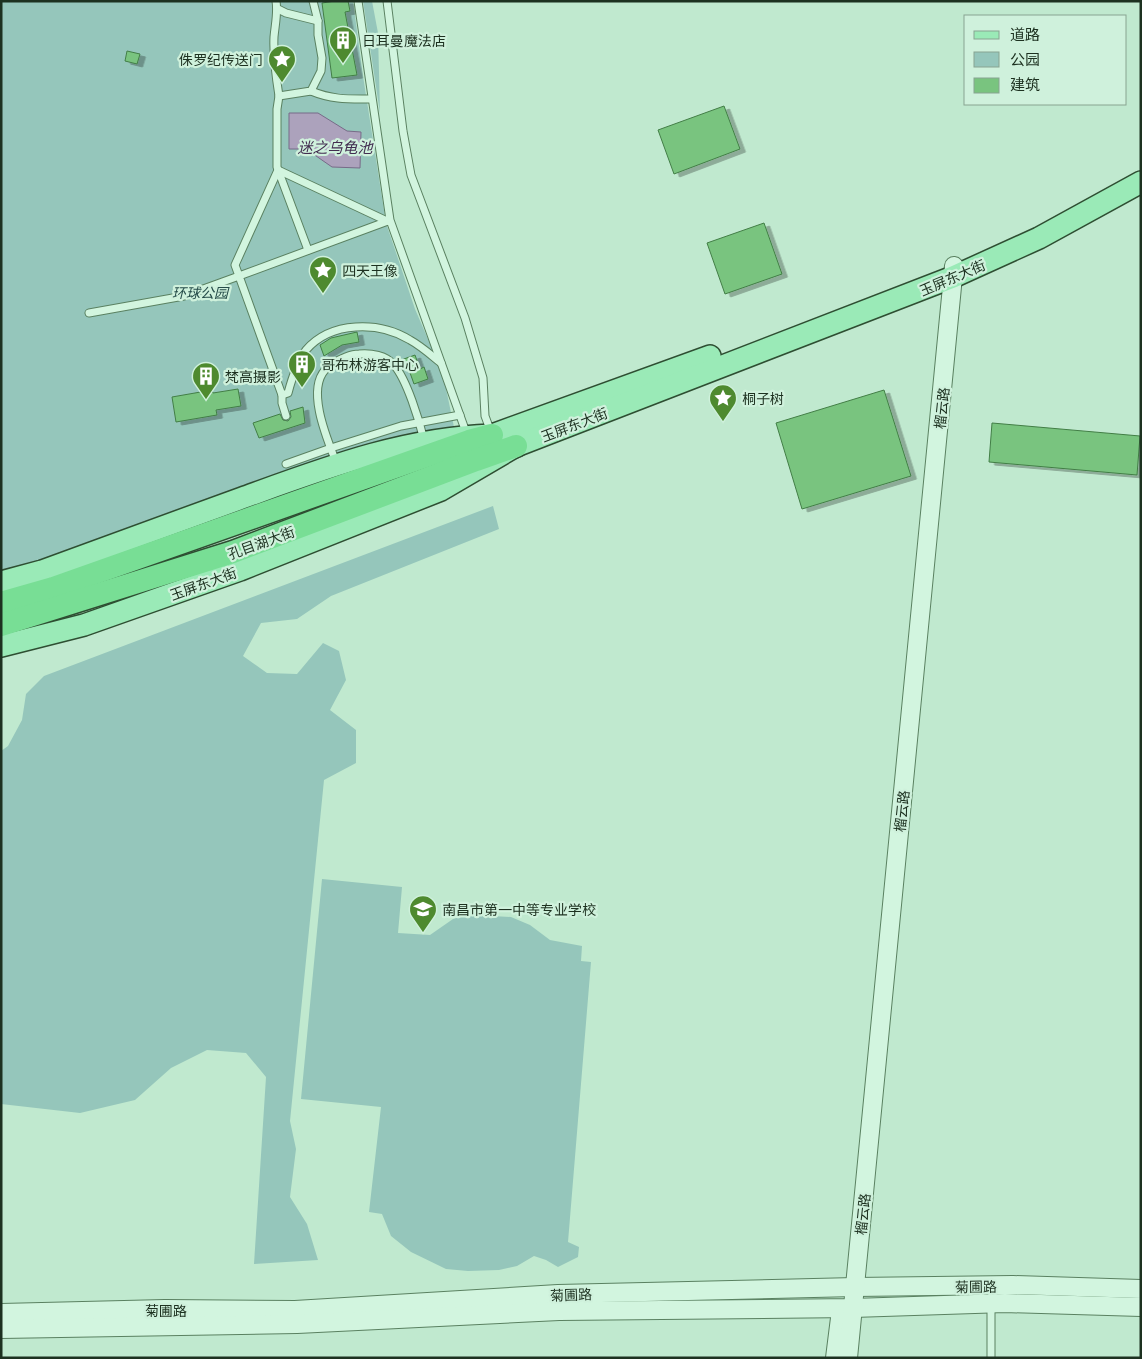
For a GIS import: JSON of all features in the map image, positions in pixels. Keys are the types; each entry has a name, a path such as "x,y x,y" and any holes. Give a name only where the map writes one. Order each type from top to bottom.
{"highway":[{"name":"孔目湖大街","path":"1,625 233,552 492,435"},
{"name":"孔目湖大街","path":"1,604 53,588 471,445 516,446"}],"main road":[{"name":"玉屏东大街","path":"492,435 950,272 1141,169"},
{"name":"玉屏东大街","path":"1,646 84,625 249,566 441,490 516,446 1039,238 1141,182"},
{"path":"1,582 42,571 334,456 403,446 422,433 471,445"}],"street":[{"name":"榴云路","path":"848,1358 847,1308 950,272"},
{"name":"菊圃路","path":"1,1313 295,1310 558,1294 1012,1285 1141,1289"},
{"name":"菊圃路","path":"1,1329 297,1324 559,1311 847,1308 990,1304 1141,1308"},
{"name":"榴云路","path":"835,1358 847,1308"}],"lane":[{"path":"311,91 322,71 318,21 314,1"},
{"path":"358,1 389,220 471,445"},
{"path":"387,1 403,131 411,175 465,318 483,378 485,416 492,435"},
{"path":"277,5 286,13 318,21"},
{"path":"277,5 274,61 278,96 278,170 308,250"},
{"path":"278,96 311,91 327,98 340,100 371,99"},
{"path":"278,170 389,220"},
{"path":"278,170 235,265 282,395 286,416"},
{"path":"89,313 184,296 389,220"},
{"path":"282,395 288,393 296,368 305,351 318,339 336,331 370,327 388,331 409,339 442,363"},
{"path":"286,464 334,456 320,420 319,384 324,371 338,360 355,354 368,353 383,357 393,364 401,375 422,433 460,415"},
{"path":"990,1304 991,1358"}],"green space":[{"name":"环球公园","path":"1,1 353,1 386,223 415,309 443,374 454,427 27,572 1,573"},
{"path":"363,1 372,1 378,33 380,113"},
{"path":"493,506 499,529 331,596 297,619 261,623 243,656 267,673 297,674 323,643 339,651 346,680 330,710 356,730 356,763 324,780 290,1121 296,1149 290,1197 307,1224 318,1260 254,1264 266,1077 246,1053 207,1050 171,1068 135,1100 80,1113 1,1104 1,751 8,746 22,720 26,694 44,676"},
{"path":"322,879 402,887 398,933 430,935 453,919 471,914 511,917 530,925 550,940 582,946 581,961 591,962 568,1242 579,1247 578,1257 558,1267 534,1256 517,1266 499,1270 468,1271 446,1269 411,1252 391,1236 382,1214 369,1212 381,1107 301,1099"}],"water":[{"name":"迷之乌龟池","path":"289,113 318,113 347,131 361,132 360,168 332,167 306,149 289,149"}],"building":[{"path":"348,1 350,11 345,12 357,75 332,78 322,3"},
{"path":"127,51 140,54 137,64 125,61"},
{"path":"724,106 740,149 674,174 658,130"},
{"path":"764,223 782,274 725,294 707,243"},
{"path":"357,332 359,342 342,345 324,356 320,345 331,338"},
{"path":"415,355 420,369 424,367 428,379 414,384 409,370 401,360"},
{"name":"梵高摄影","path":"238,389 241,406 216,410 217,415 176,422 172,397 212,390 213,393"},
{"path":"884,390 911,476 802,509 776,423"},
{"path":"303,407 305,423 259,438 253,423 280,414 283,420 288,421 291,417 290,411"},
{"path":"992,423 1140,436 1137,475 989,462"}],"place":[{"name":"日耳曼魔法店","path":"343,64"},
{"name":"侏罗纪传送门","path":"282,83"},
{"name":"四天王像","path":"323,294"},
{"name":"哥布林游客中心","path":"302,388"},
{"name":"梵高摄影","path":"206,400"},
{"name":"桐子树","path":"723,422"},
{"name":"南昌市第一中等专业学校","path":"423,933"}]}
